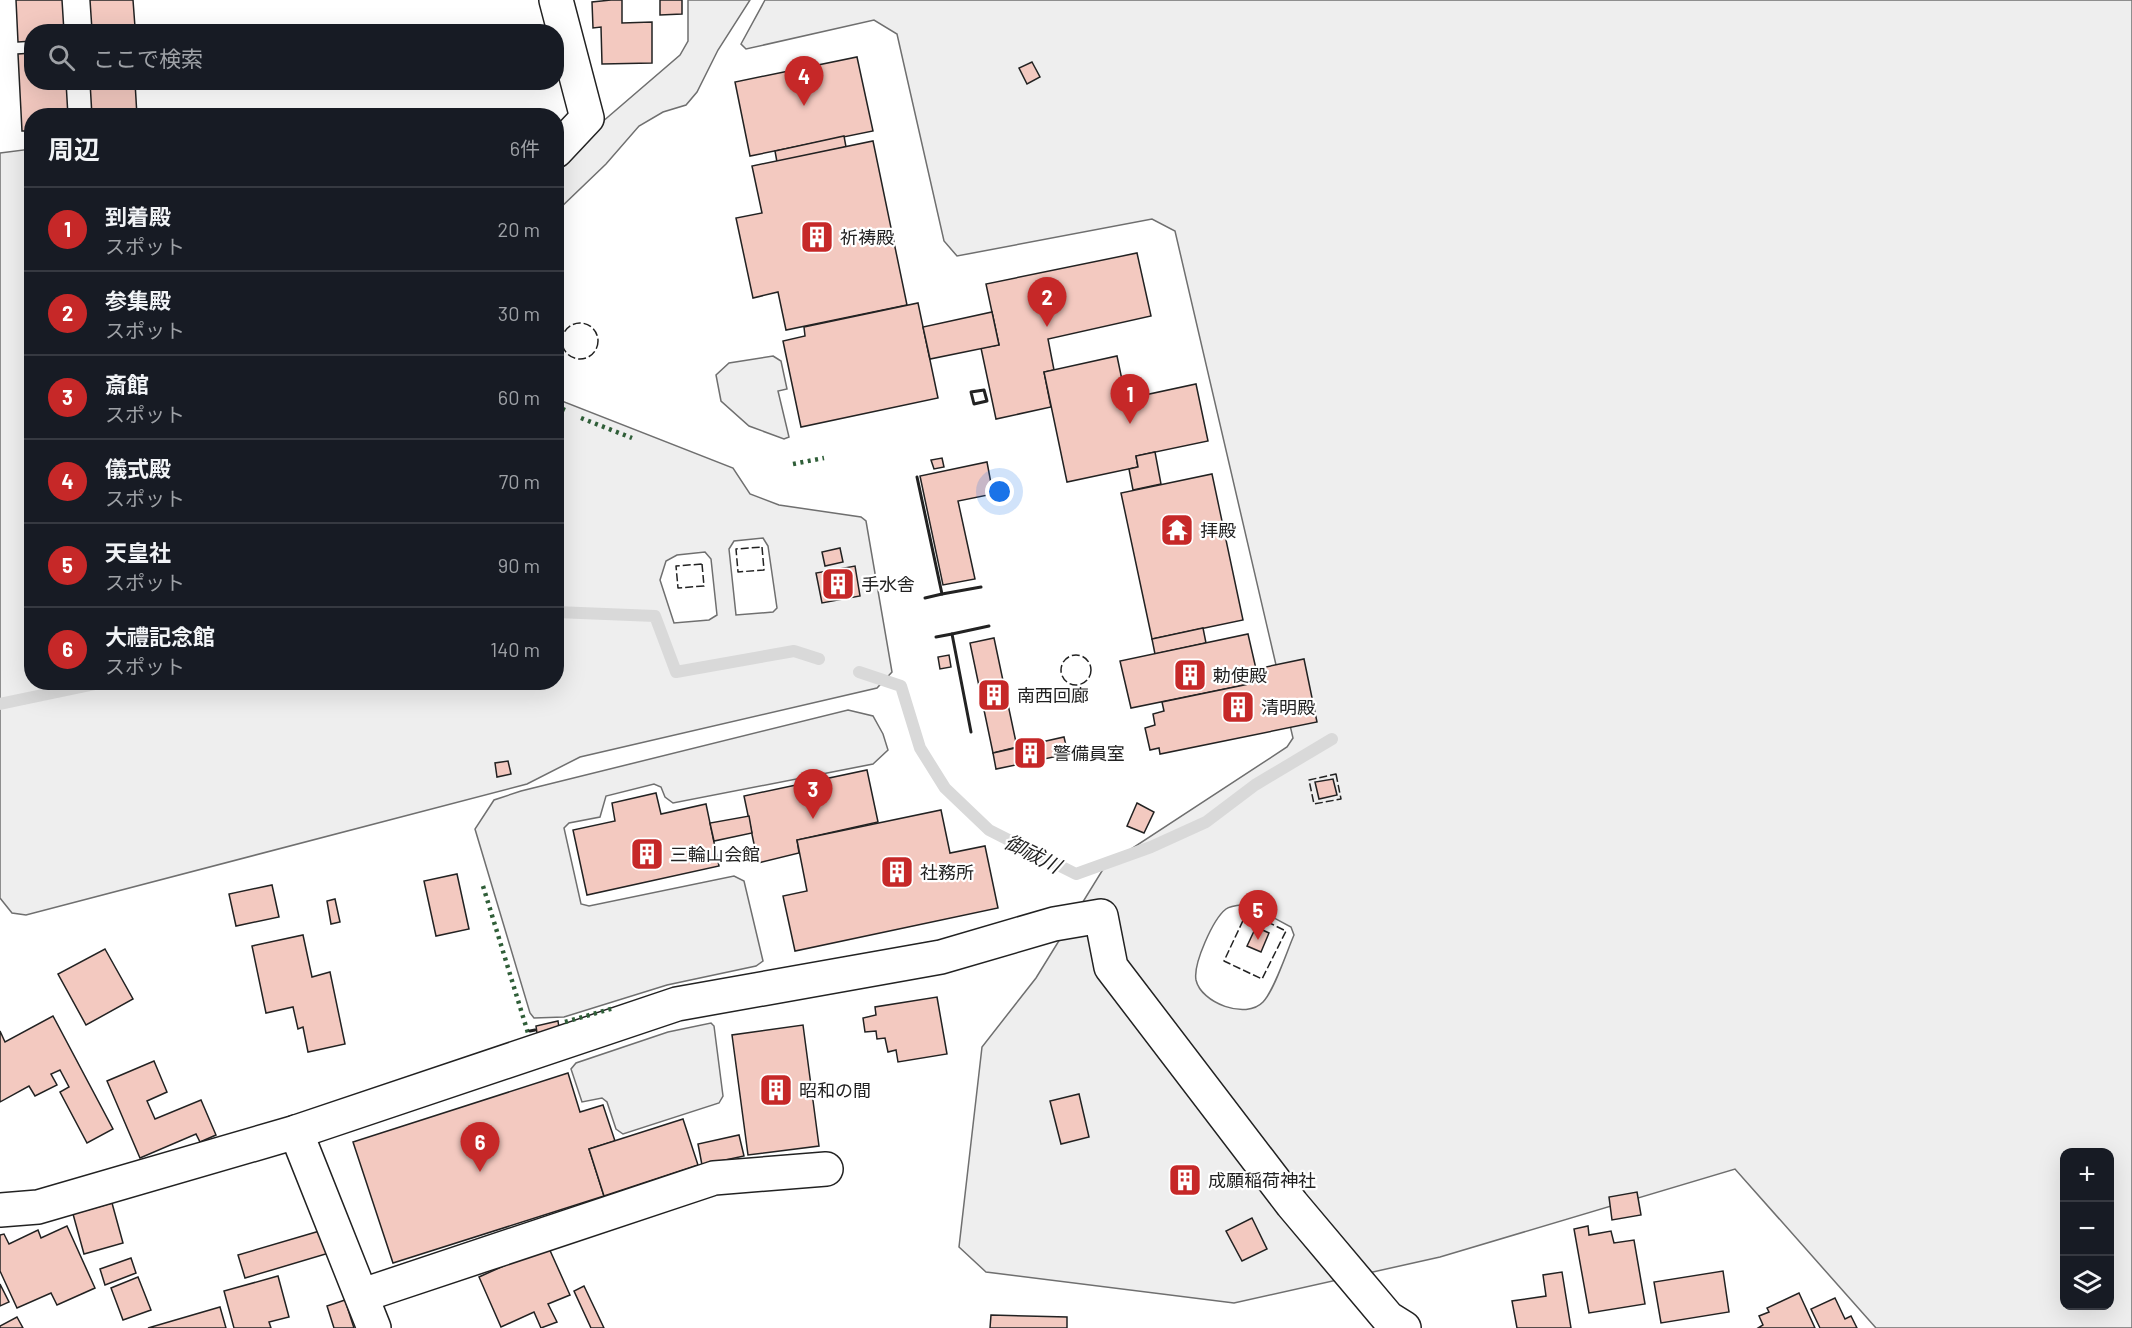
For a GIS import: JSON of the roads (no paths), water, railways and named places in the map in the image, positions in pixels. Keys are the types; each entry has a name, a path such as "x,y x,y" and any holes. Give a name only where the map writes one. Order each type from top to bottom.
{"street":[{"path":"556,0 563,24"},
{"path":"564,29 587,118 564,142"},
{"path":"0,1210 38,1206 296,1132 677,1004 941,957 1054,924 1101,916 1111,968 1292,1204 1388,1318 1404,1328"},
{"path":"296,1132 363,1295 374,1328"},
{"path":"363,1295 714,1178 826,1169"}],"waterway":[{"name":"御祓川","path":"564,612 655,616 676,672 794,651 819,659"},
{"name":"御祓川","path":"859,672 901,686 920,748 945,788 989,830 1076,874 1151,847 1206,822 1255,785 1332,739"},
{"name":"御祓川","path":"0,704 67,690"}],"place":[{"name":"儀式殿","path":"804,106"},
{"name":"祈祷殿","path":"817,237"},
{"name":"参集殿","path":"1047,327"},
{"name":"到着殿","path":"1130,424"},
{"name":"拝殿","path":"1177,530"},
{"name":"手水舎","path":"838,584"},
{"name":"勅使殿","path":"1190,675"},
{"name":"南西回廊","path":"994,695"},
{"name":"清明殿","path":"1238,707"},
{"name":"警備員室","path":"1030,753"},
{"name":"斎館","path":"813,819"},
{"name":"三輪山会館","path":"647,854"},
{"name":"社務所","path":"897,872"},
{"name":"天皇社","path":"1258,940"},
{"name":"昭和の間","path":"776,1090"},
{"name":"大禮記念館","path":"480,1172"},
{"name":"成願稲荷神社","path":"1185,1180"}]}
